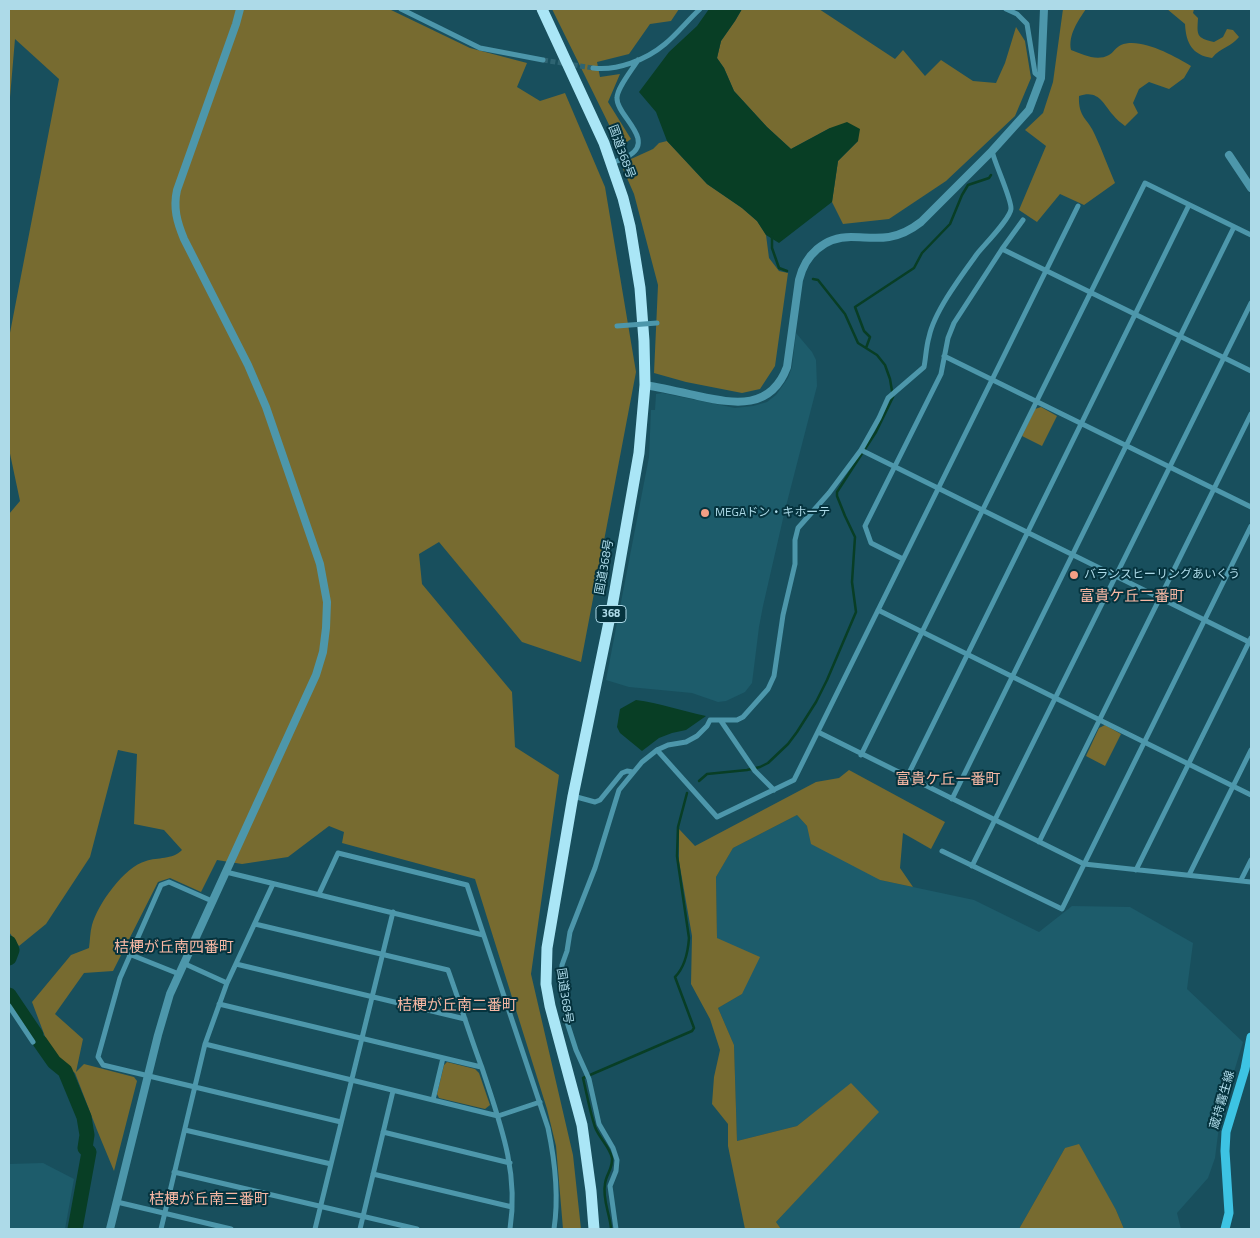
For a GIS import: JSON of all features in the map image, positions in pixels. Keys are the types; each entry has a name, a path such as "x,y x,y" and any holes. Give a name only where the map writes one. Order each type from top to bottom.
{"highway":[{"name":"国道368号","path":"542,9 612,162 630,226 640,288 645,385 638,462 612,608 573,796 549,927 547,948 546,984 554,1026 582,1125 592,1191 594,1229"}],"main road":[{"name":"蔵持霧生線","path":"1225,1229 1228,1213 1226,1132 1242,1082 1251,1037"}],"street":[{"path":"110,1229 158,1035 183,963 316,675 325,640 327,614 320,564 266,407 248,365 184,239 176,217 175,199 179,184 240,9"},
{"path":"401,9 480,48 543,60"},
{"path":"593,68 606,70 638,60 663,46 700,9"},
{"path":"1006,9 1017,14 1027,24 1034,73 1041,78"},
{"path":"645,385 737,403 751,402 768,393 781,380 787,368 801,270 813,252 827,242 836,239 891,237 914,228 992,151 1029,110 1041,78 1044,9"},
{"path":"612,162 630,156 635,151 638,142 635,130 616,100 620,88 638,60"},
{"path":"616,1229 610,1186 616,1171 617,1160 613,1148 599,1124 589,1079 576,1050 567,1022 562,987 562,965 567,951 570,932 595,868 619,790 633,772 657,750 668,745 686,742 697,736 710,720 737,720 743,717 766,694 771,684 783,615 796,564 796,532 800,524 829,494 861,450 875,427 888,398 924,367 929,336 936,318 977,254 1006,219 1011,210 992,151"},
{"path":"1229,155 1251,188"},
{"path":"861,755 1144,183 1251,235"},
{"path":"907,777 1189,205"},
{"path":"657,750 717,817 794,780 1078,206"},
{"path":"903,560 871,543 865,526 941,374 948,338 954,323 1022,220"},
{"path":"952,799 1234,226"},
{"path":"1002,249 1251,372"},
{"path":"972,866 1251,303"},
{"path":"617,326 656,324"},
{"path":"944,356 1251,507"},
{"path":"1039,842 1251,414"},
{"path":"861,450 1251,641 1136,870"},
{"path":"942,851 1062,909 1251,526"},
{"path":"878,610 1251,794"},
{"path":"721,721 755,771 774,790"},
{"path":"818,732 1084,864 1251,882"},
{"path":"1189,876 1251,750"},
{"path":"573,796 595,802 600,800 622,773 627,771 633,772"},
{"path":"319,894 338,853 467,885 548,1128 554,1167 556,1209 554,1229"},
{"path":"1241,880 1251,860"},
{"path":"226,872 483,935"},
{"path":"212,901 169,882 161,885 129,954 116,990 98,1057 103,1065 341,1122"},
{"path":"161,1229 205,1044 218,1004 273,884"},
{"path":"315,1229 393,912"},
{"path":"255,924 448,970 506,1141 510,1163 512,1207 510,1229"},
{"path":"129,954 179,974"},
{"path":"183,963 227,983"},
{"path":"236,964 465,1019"},
{"path":"218,1004 481,1067"},
{"path":"9,1006 33,1042"},
{"path":"205,1044 498,1116 540,1102"},
{"path":"433,1100 443,1058"},
{"path":"360,1229 393,1090"},
{"path":"185,1130 331,1164"},
{"path":"383,1132 510,1163"},
{"path":"174,1172 417,1229"},
{"path":"373,1174 512,1207"},
{"path":"117,1202 232,1229"}],"shaded area":[{"path":"9,9 389,9 470,48 527,63 517,87 540,101 565,93 605,187 636,372 581,662 522,642 439,542 419,554 422,584 512,692 515,747 559,775 531,974 573,1155 581,1229 563,1229 556,1146 547,1109 475,879 342,843 344,832 329,826 288,857 242,864 217,860 201,892 170,878 158,882 113,971 84,973 55,1014 83,1039 76,1072 84,1064 134,1077 137,1081 114,1171 75,1073 52,1055 32,1002 71,955 89,948 91,928 95,916 106,897 121,878 146,861 165,858 182,850 164,830 134,824 137,754 118,750 90,857 46,924 19,946 9,932 9,514 20,501 9,449 9,338 59,79 15,39 9,109"},
{"path":"552,9 679,9 671,21 650,24 629,54 597,62 600,77 620,74 608,102 631,139 620,147"},
{"path":"709,9 742,9 721,41 717,58 724,68 734,91 767,127 791,149 830,128 847,122 860,129 858,141 838,161 832,202 779,243 766,235 757,221 742,208 707,184 667,141 656,112 639,92 669,52 697,26"},
{"path":"742,9 819,9 895,59 903,50 925,76 941,60 973,81 996,83 1005,63 1016,27 1025,41 1031,78 1015,116 946,181 889,219 843,224 832,202 838,161 858,141 830,128 791,149 767,127 734,91 724,68 717,58 721,41"},
{"path":"1063,9 1086,9 1072,34 1071,50 1090,57 1099,58 1109,55 1121,45 1129,43 1147,45 1176,57 1191,66 1184,78 1169,89 1149,82 1139,89 1133,103 1138,113 1125,126 1099,98 1091,94 1079,96 1082,114 1095,135 1115,183 1084,205 1060,194 1037,222 1019,210 1046,146 1025,130 1043,113 1053,82"},
{"path":"1167,9 1194,9 1193,13 1198,18 1199,35 1204,39 1214,42 1223,37 1227,29 1233,30 1239,37 1212,58 1199,54 1191,47 1185,24"},
{"path":"667,141 707,184 742,208 757,221 766,235 769,258 779,271 788,273 775,366 760,389 742,393 686,382 654,373 658,285 634,194 623,169 631,159 653,149 659,143"},
{"path":"796,333 812,352 816,360 817,386 785,510 763,606 752,683 745,692 726,701 718,702 692,693 629,687 606,680 649,457 651,410 655,410 656,394 662,393 735,408 767,402 776,395 788,378 792,367"},
{"path":"1041,407 1057,416 1042,446 1022,436 1035,409"},
{"path":"636,700 706,716 686,730 659,738 642,751 620,733 617,727 620,709"},
{"path":"1105,725 1121,734 1105,766 1086,756 1099,728"},
{"path":"849,770 945,822 931,849 903,833 900,868 913,887 880,880 811,844 807,826 797,815 733,848 716,877 717,938 760,957 742,994 718,1008 734,1045 737,1141 797,1126 851,1083 879,1112 776,1222 781,1229 745,1229 728,1146 728,1124 712,1104 714,1077 720,1050 710,1019 691,984 692,936 679,861 679,829 695,846 816,782 839,778"},
{"path":"797,815 807,826 880,880 974,900 1039,932 1072,906 1130,907 1193,943 1187,989 1243,1042 1220,1118 1215,1158 1208,1178 1177,1213 1181,1229 1124,1229 1116,1210 1065,1148 1019,1229 781,1229 776,1222 878,1112 851,1084 797,1126 737,1141 734,1045 718,1008 742,994 717,938 716,877 733,848"},
{"path":"447,1062 475,1069 479,1073 490,1105 485,1109 439,1098 437,1094 444,1065"},
{"path":"1079,1144 1116,1210 1124,1229 1019,1229 1065,1148"},
{"path":"43,1163 74,1179 65,1229 9,1229 9,1164"}],"waterway":[{"path":"866,348 870,337 864,331 855,307 914,268 922,253 950,224 968,185 989,178 991,175"},
{"path":"772,236 772,248 779,268 787,271"},
{"path":"699,781 707,774 760,767 768,763 788,744 816,702 856,612 852,582 855,537 837,492 876,432 893,397 885,365 877,355 858,343 845,314 818,280 813,279"},
{"path":"611,1229 604,1190 612,1158 595,1127 583,1078 692,1031 694,1028 675,977 685,959 689,938 677,856 678,827 687,793"},
{"path":"9,943 12,950 9,958"},
{"path":"9,995 36,1035"},
{"path":"40,1042 54,1062 65,1071 84,1117 87,1135 85,1148 89,1152 75,1229"}],"tunnel":[{"path":"543,60 593,68"}],"place":[{"name":"MEGAドン・キホーテ","path":"705,513"},
{"name":"バランスヒーリングあいくう","path":"1074,575"}],"district":[{"name":"富貴ケ丘二番町","path":"1132,597"},
{"name":"富貴ケ丘一番町","path":"948,780"},
{"name":"桔梗が丘南四番町","path":"174,948"},
{"name":"桔梗が丘南二番町","path":"457,1006"},
{"name":"桔梗が丘南三番町","path":"209,1200"}]}
